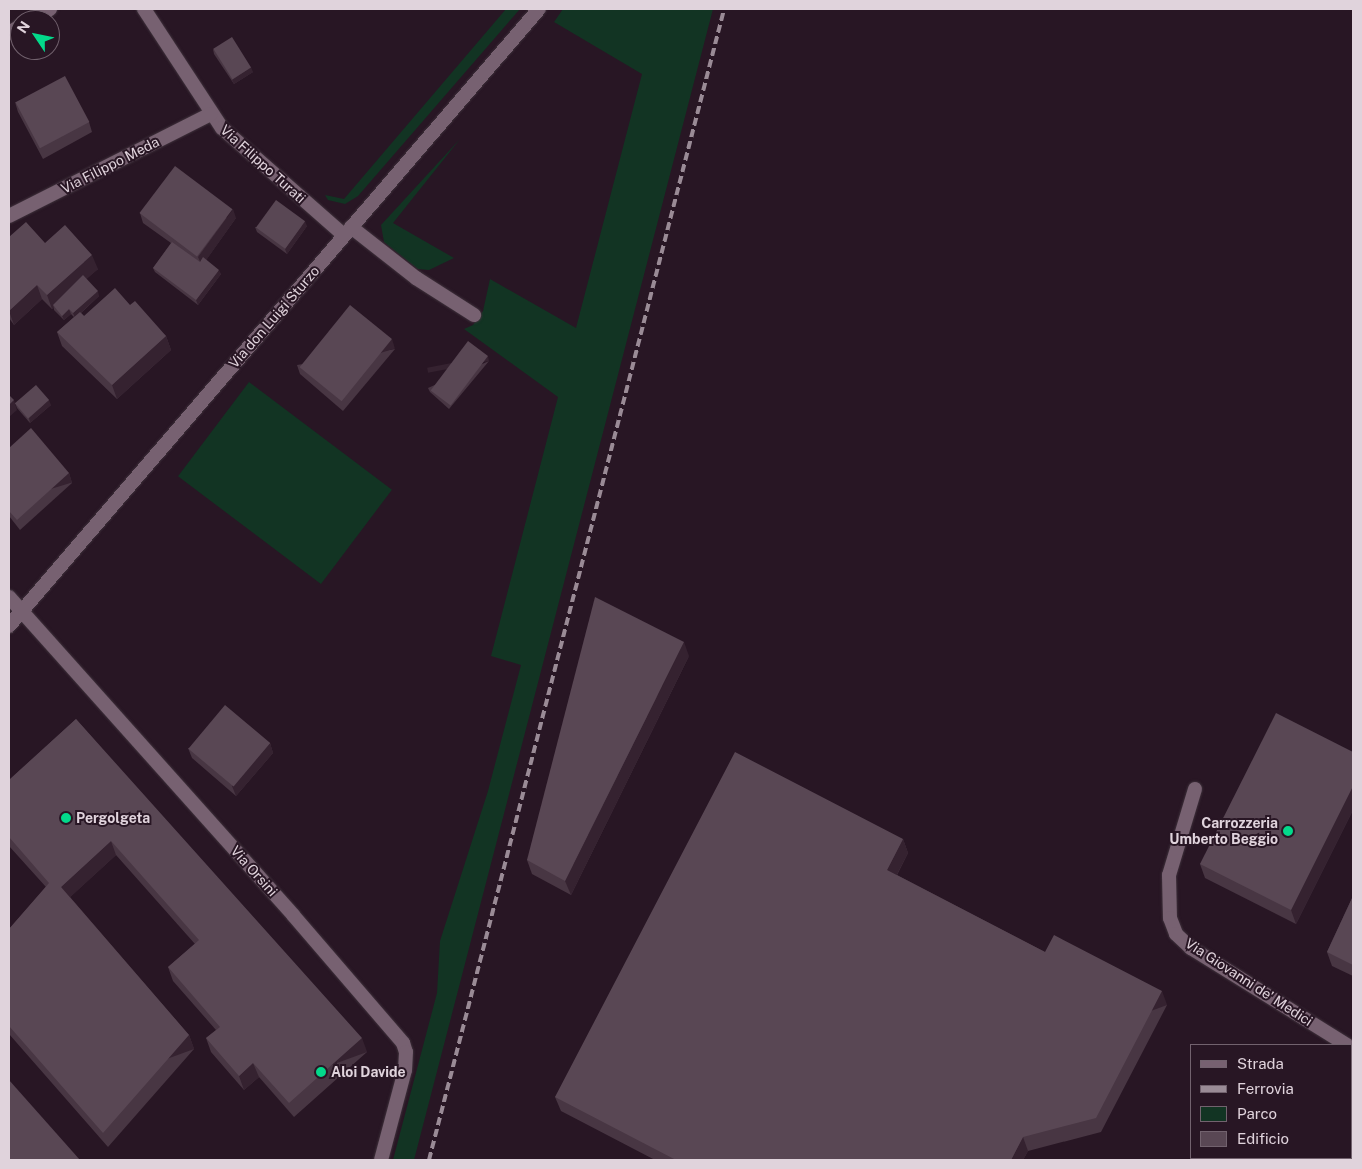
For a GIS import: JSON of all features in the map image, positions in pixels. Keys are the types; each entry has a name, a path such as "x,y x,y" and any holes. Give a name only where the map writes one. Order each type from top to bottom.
{"street":[{"name":"Via Filippo Turati","path":"144,9 211,114 248,154 347,231 474,316"},
{"name":"Via don Luigi Sturzo","path":"9,626 539,9"},
{"name":"Via Filippo Meda","path":"9,216 211,114"},
{"name":"Via Orsini","path":"9,597 293,915 403,1043 407,1060 380,1160"},
{"name":"Via Giovanni de' Medici","path":"1195,789 1169,875 1170,918 1176,934 1191,948 1346,1044"}],"green space":[{"path":"506,9 520,9 358,196 345,204 328,200 325,195 344,199"},
{"path":"563,9 713,9 414,1160 393,1160 437,993 440,941 488,791 521,665 491,656 558,397 464,329 473,325 483,311 490,279 576,328 642,74 554,22"},
{"path":"460,139 393,223 454,258 429,270 418,269 384,242 381,225"},
{"path":"249,382 392,490 321,584 178,476"}],"building":[{"path":"232,37 251,68 232,79 213,49"},
{"path":"65,76 89,122 40,148 16,102"},
{"path":"175,166 233,209 197,256 139,213"},
{"path":"276,200 305,221 285,249 256,228"},
{"path":"26,222 45,243 65,225 92,255 47,295 37,285 9,311 9,237"},
{"path":"172,242 200,262 203,257 219,270 196,300 153,268"},
{"path":"83,275 98,291 73,313 69,309 62,316 53,305"},
{"path":"115,288 130,305 135,301 166,336 112,385 57,332 80,312 84,316"},
{"path":"350,305 392,339 342,401 300,367"},
{"path":"468,341 488,356 451,406 431,391"},
{"path":"36,385 49,400 28,418 15,403"},
{"path":"9,395 14,400 9,405"},
{"path":"31,428 69,473 17,520 9,511 9,448"},
{"path":"595,597 684,642 565,881 527,860"},
{"path":"225,705 270,743 234,787 188,749"},
{"path":"1276,713 1353,752 1353,786 1291,910 1200,864"},
{"path":"76,719 362,1038 289,1103 253,1063 239,1076 206,1038 220,1027 168,967 199,940 111,841 61,887 189,1035 103,1133 9,1026 9,929 49,883 9,837 9,780"},
{"path":"735,752 903,839 887,870 1045,952 1054,935 1162,991 1096,1118 1023,1137 1011,1160 676,1160 555,1097"},
{"path":"1353,896 1353,965 1327,952"},
{"path":"9,1080 80,1160 9,1160"}],"railway":[{"path":"429,1160 724,9"}],"place":[{"name":"Pergolgeta","path":"66,818"},
{"name":"Carrozzeria Umberto Beggio","path":"1288,831"},
{"name":"Aloi Davide","path":"321,1072"}]}
